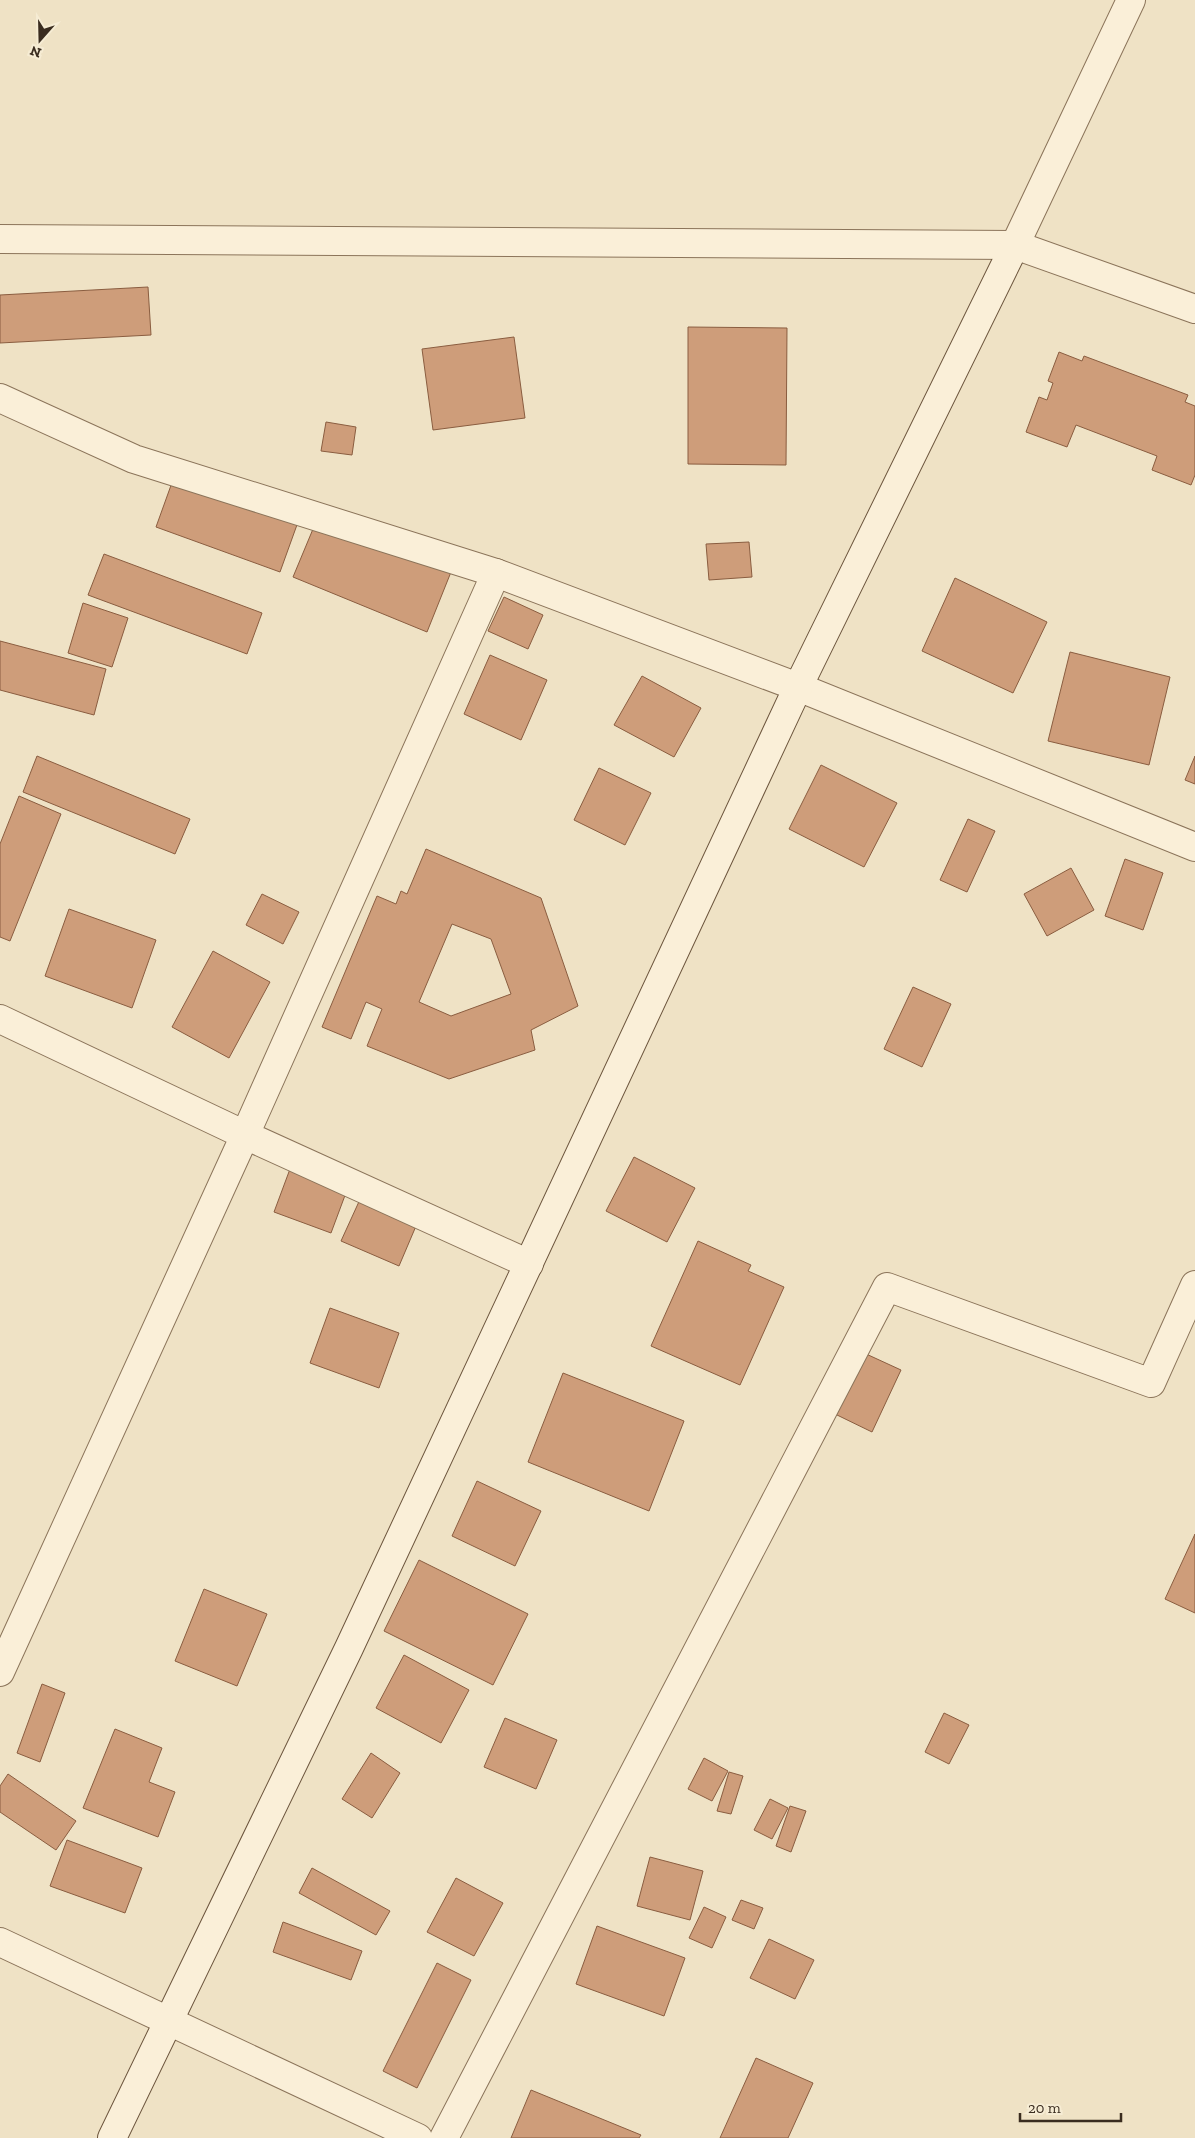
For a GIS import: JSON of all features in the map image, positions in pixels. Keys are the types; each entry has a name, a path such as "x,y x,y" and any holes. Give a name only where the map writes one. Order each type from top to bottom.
{"street":[{"path":"112,2138 349,1648 798,687 1015,245 1131,0"},
{"path":"0,239 1015,245 1195,309"},
{"path":"0,398 134,459 496,573 798,687 1195,847"},
{"path":"0,1672 245,1135 496,573"},
{"path":"0,1020 245,1135 529,1264"},
{"path":"444,2138 887,1287 1151,1384 1195,1285"},
{"path":"0,1942 418,2138"}],"building":[{"path":"148,287 151,335 0,343 0,295"},
{"path":"688,327 787,328 786,465 688,464"},
{"path":"514,337 525,418 433,430 422,349"},
{"path":"1059,352 1082,361 1084,356 1188,395 1185,402 1195,406 1195,475 1191,485 1152,470 1157,456 1076,425 1067,447 1026,432 1039,397 1047,400 1053,383 1048,381"},
{"path":"326,422 356,427 352,455 321,451"},
{"path":"174,477 298,522 280,572 156,527"},
{"path":"318,517 451,572 427,632 293,577"},
{"path":"749,542 752,577 709,580 706,544"},
{"path":"104,554 262,613 247,654 88,595"},
{"path":"955,578 1047,622 1013,693 922,651"},
{"path":"504,597 543,615 528,649 488,631"},
{"path":"83,603 128,618 112,667 68,653"},
{"path":"0,641 106,669 94,715 0,690"},
{"path":"1070,652 1170,677 1149,765 1048,741"},
{"path":"490,655 547,680 521,740 464,714"},
{"path":"642,676 701,708 674,757 614,725"},
{"path":"37,756 190,819 175,854 23,792"},
{"path":"1195,756 1195,784 1185,780"},
{"path":"821,765 897,803 864,867 789,829"},
{"path":"599,768 651,793 625,845 574,820"},
{"path":"19,796 61,814 10,941 0,937 0,844"},
{"path":"968,819 995,831 967,892 940,880"},
{"path":"426,849 541,898 578,1006 531,1030 535,1050 449,1079 367,1046 382,1009 366,1002 351,1039 322,1027 377,896 396,904 401,891 407,894","holes":["452,924 491,939 511,994 451,1016 419,1002"]},
{"path":"1125,859 1163,873 1143,930 1105,916"},
{"path":"1071,868 1094,910 1047,936 1024,894"},
{"path":"262,894 299,912 283,944 246,925"},
{"path":"69,909 156,940 132,1008 45,976"},
{"path":"213,951 270,982 229,1058 172,1027"},
{"path":"913,987 951,1004 922,1067 884,1049"},
{"path":"634,1157 695,1188 667,1242 606,1211"},
{"path":"290,1169 347,1190 331,1233 274,1212"},
{"path":"362,1195 419,1219 399,1266 341,1241"},
{"path":"698,1241 751,1265 748,1271 784,1287 740,1385 651,1346"},
{"path":"330,1308 399,1333 379,1388 310,1363"},
{"path":"864,1353 901,1370 872,1432 835,1414"},
{"path":"563,1373 684,1421 649,1511 528,1462"},
{"path":"477,1481 541,1511 515,1566 452,1536"},
{"path":"1195,1534 1195,1613 1165,1599"},
{"path":"419,1560 528,1614 493,1685 384,1631"},
{"path":"204,1589 267,1614 237,1686 175,1661"},
{"path":"404,1655 469,1690 441,1743 376,1708"},
{"path":"42,1684 65,1693 40,1762 17,1753"},
{"path":"944,1713 969,1725 949,1764 925,1752"},
{"path":"505,1718 557,1740 536,1789 484,1767"},
{"path":"115,1729 162,1748 149,1782 175,1792 158,1837 83,1808"},
{"path":"371,1753 400,1773 372,1818 342,1799"},
{"path":"704,1758 728,1771 712,1801 688,1789"},
{"path":"729,1772 743,1776 731,1814 717,1811"},
{"path":"8,1774 76,1821 56,1850 0,1812 0,1786"},
{"path":"770,1799 788,1808 772,1839 754,1830"},
{"path":"790,1806 806,1811 791,1852 776,1846"},
{"path":"67,1840 142,1868 125,1913 50,1886"},
{"path":"650,1857 703,1871 690,1920 637,1906"},
{"path":"312,1868 390,1911 376,1935 299,1893"},
{"path":"456,1878 503,1903 474,1956 427,1932"},
{"path":"741,1900 763,1908 754,1929 732,1920"},
{"path":"704,1907 726,1917 712,1948 689,1938"},
{"path":"283,1922 362,1951 351,1980 273,1952"},
{"path":"597,1926 685,1958 664,2016 576,1984"},
{"path":"769,1939 814,1960 795,1999 750,1978"},
{"path":"437,1963 471,1980 417,2088 383,2071"},
{"path":"756,2058 813,2083 788,2138 720,2138"},
{"path":"531,2090 641,2135 639,2138 511,2138"}]}
